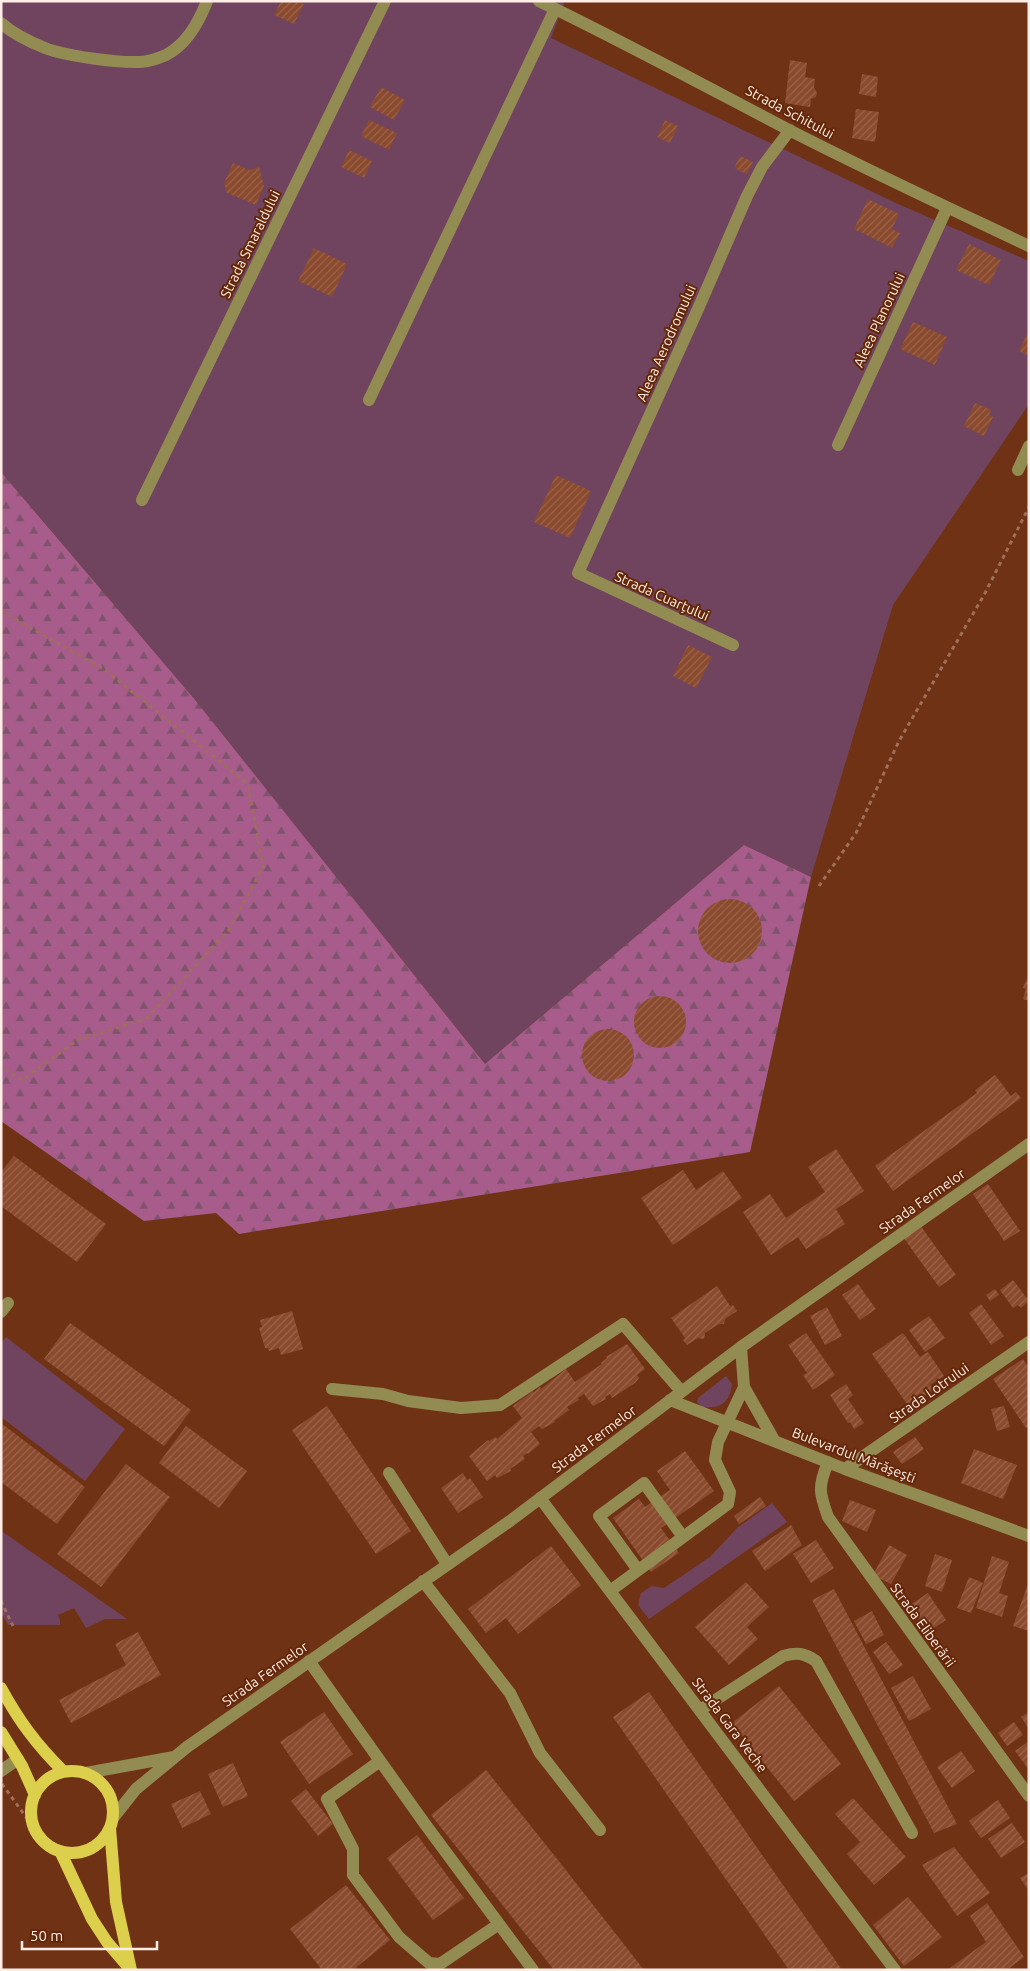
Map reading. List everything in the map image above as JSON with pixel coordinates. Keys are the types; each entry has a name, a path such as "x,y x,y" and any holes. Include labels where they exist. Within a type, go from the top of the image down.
{"main road":[{"path":"1,1688 18,1719 41,1750 63,1771"},
{"path":"1,1732 18,1759 35,1795"},
{"path":"112,1823 104,1838 95,1846 84,1851 72,1853 60,1851 48,1845 39,1835 33,1823 31,1808 35,1795 42,1784 51,1776 63,1771 86,1773 96,1778 105,1786 113,1807 112,1823 116,1902 131,1970"},
{"path":"60,1851 92,1919 107,1942 131,1970"}],"street":[{"path":"1,23 9,30 46,48 113,60 142,62 166,55 184,42 200,18 207,1"},
{"name":"Strada Smaraldului","path":"142,500 385,1"},
{"name":"Strada Schitului","path":"539,1 670,66 790,130 947,208 1029,246"},
{"path":"369,400 555,9"},
{"name":"Aleea Aerodromului","path":"578,573 698,309 747,196 762,167 790,130"},
{"name":"Aleea Planorului","path":"838,445 947,208"},
{"path":"1018,470 1029,446"},
{"name":"Strada Cuarțului","path":"578,573 733,645"},
{"name":"Strada Fermelor","path":"112,1823 136,1789 176,1756 540,1498 741,1347 1029,1144"},
{"path":"332,1389 383,1394 408,1401 461,1408 500,1405 623,1324 681,1392"},
{"name":"Strada Lotrului","path":"846,1469 1029,1342"},
{"path":"741,1347 744,1387 774,1440"},
{"path":"610,1591 728,1504 730,1492 715,1460 718,1442 744,1387"},
{"name":"Bulevardul Mărășești","path":"670,1400 846,1469 1029,1536"},
{"name":"Strada Eliberării","path":"828,1462 820,1482 821,1497 828,1517 1029,1796"},
{"path":"389,1473 447,1564"},
{"path":"638,1570 599,1516 644,1483 683,1537"},
{"name":"Strada Gara Veche","path":"540,1498 895,1970"},
{"path":"423,1581 510,1693 540,1753 600,1830"},
{"path":"700,1710 783,1656 793,1653 806,1654 816,1661 912,1833"},
{"path":"309,1661 533,1970"},
{"name":"Strada Fermelor","path":"86,1773 176,1756"},
{"path":"1,1771 18,1759"},
{"path":"380,1760 328,1800 353,1849 352,1876 399,1937 429,1963 440,1964 499,1924"}],"path":[{"path":"819,886 856,833 899,741 984,595 1029,507"},
{"path":"1,611 104,670 248,784 264,867 229,930 146,1018 78,1040 22,1080 1,1067"},
{"path":"1,1601 13,1626"},
{"path":"1,1784 39,1835"}],"shaded area":[{"path":"1,1 565,1 551,38 898,204 1029,261 1029,404 893,605 811,877 744,845 485,1064 196,701 1,472"},
{"path":"6,1337 125,1429 85,1481 1,1417 1,1343"},
{"path":"726,1376 732,1384 731,1391 726,1400 719,1406 702,1407 697,1402 698,1398"},
{"path":"772,1503 787,1522 649,1619 638,1605 641,1593 652,1586 664,1588 710,1557 737,1528"},
{"path":"1,1531 127,1619 105,1619 86,1628 74,1608 58,1615 60,1625 8,1625 1,1612"}],"green space":[{"path":"1,472 196,701 485,1064 744,845 811,877 750,1152 239,1234 216,1213 144,1221 1,1121"}],"building":[{"path":"281,1 298,1 304,4 294,24 274,15"},
{"path":"790,60 807,63 805,77 815,79 814,87 817,93 816,97 811,99 810,107 785,103"},
{"path":"862,74 878,77 876,97 859,94"},
{"path":"381,87 405,100 394,120 370,107"},
{"path":"856,109 879,112 875,142 852,138"},
{"path":"369,120 397,133 389,150 361,136"},
{"path":"665,120 678,126 670,143 657,137"},
{"path":"349,150 372,161 364,178 341,167"},
{"path":"740,156 753,162 747,174 734,168"},
{"path":"233,163 249,170 259,167 264,186 256,205 227,193 224,183"},
{"path":"868,199 899,214 892,229 900,233 892,248 854,229"},
{"path":"969,244 1001,260 989,285 956,270"},
{"path":"314,248 347,264 332,297 298,281"},
{"path":"913,322 947,337 935,365 900,349"},
{"path":"1029,330 1029,356 1019,351"},
{"path":"975,403 991,410 989,415 993,417 984,436 964,426"},
{"path":"556,475 591,491 570,538 534,522"},
{"path":"688,645 712,657 696,688 673,676"},
{"path":"730,899 742,902 753,908 759,919 762,931 759,943 753,954 742,960 730,963 718,960 707,954 701,943 698,931 701,919 707,908 718,902"},
{"path":"1029,974 1029,1001 1023,999 1026,989 1023,988"},
{"path":"660,996 670,998 678,1004 684,1012 686,1022 684,1032 678,1040 670,1046 660,1048 650,1046 642,1040 636,1032 634,1022 636,1012 642,1004 650,998"},
{"path":"608,1029 618,1031 626,1037 632,1045 634,1055 632,1065 626,1073 618,1079 608,1081 598,1079 590,1073 584,1065 582,1055 584,1045 590,1037 598,1031"},
{"path":"995,1075 1011,1096 1016,1092 1021,1098 893,1191 875,1166 977,1093 975,1090"},
{"path":"836,1149 864,1191 836,1209 845,1224 806,1249 798,1237 771,1255 743,1212 770,1194 786,1218 825,1192 808,1167"},
{"path":"14,1156 106,1224 77,1262 1,1206 1,1172"},
{"path":"683,1170 696,1190 723,1171 742,1198 673,1245 641,1198"},
{"path":"988,1184 1020,1231 1004,1241 973,1194"},
{"path":"920,1225 956,1275 939,1287 903,1237"},
{"path":"1013,1280 1029,1301 1021,1308 1018,1305 1013,1308 1000,1290"},
{"path":"858,1284 876,1309 860,1320 842,1295"},
{"path":"717,1286 730,1306 733,1305 737,1311 725,1319 724,1324 719,1324 705,1333 704,1339 698,1338 687,1345 683,1340 685,1338 671,1318"},
{"path":"995,1289 999,1295 990,1301 986,1295"},
{"path":"981,1304 1004,1336 991,1345 969,1313"},
{"path":"827,1307 842,1336 825,1345 810,1316"},
{"path":"292,1311 303,1349 281,1355 279,1348 269,1351 268,1348 265,1348 259,1328 262,1327 260,1320"},
{"path":"929,1316 945,1338 925,1352 909,1330"},
{"path":"70,1323 191,1410 164,1446 44,1359"},
{"path":"806,1333 835,1375 813,1390 803,1375 807,1373 788,1345"},
{"path":"903,1333 920,1357 928,1352 944,1376 930,1385 933,1390 909,1407 872,1354"},
{"path":"627,1344 645,1369 637,1375 639,1378 635,1383 612,1398 610,1394 605,1397 606,1399 593,1406 584,1394 578,1398 579,1400 567,1407 569,1410 555,1422 542,1429 539,1426 531,1432 540,1444 523,1456 525,1459 510,1469 511,1471 497,1478 495,1475 487,1481 469,1456 488,1440 490,1441 495,1437 497,1439 522,1418 513,1406 533,1391 540,1387 541,1389 566,1369 575,1382 602,1364 606,1357"},
{"path":"1023,1359 1029,1368 1029,1426 1026,1428 993,1379"},
{"path":"846,1384 853,1395 848,1399 864,1423 854,1429 830,1395"},
{"path":"327,1406 411,1531 376,1554 292,1430"},
{"path":"1004,1406 1010,1427 997,1431 991,1409"},
{"path":"1,1423 85,1487 57,1524 1,1482"},
{"path":"186,1426 247,1471 219,1508 159,1463"},
{"path":"915,1437 924,1449 902,1464 893,1452"},
{"path":"974,1449 1017,1465 1003,1499 961,1483"},
{"path":"685,1451 714,1491 661,1528 679,1553 651,1572 613,1518 639,1499 645,1507 670,1490 657,1471"},
{"path":"126,1464 170,1497 101,1587 57,1554"},
{"path":"463,1473 467,1480 470,1478 483,1497 458,1513 441,1488"},
{"path":"760,1497 766,1506 739,1524 734,1516"},
{"path":"850,1500 876,1510 867,1532 842,1521"},
{"path":"791,1525 802,1545 765,1571 752,1551"},
{"path":"816,1540 834,1568 811,1583 793,1554"},
{"path":"889,1545 907,1555 891,1584 873,1575"},
{"path":"551,1546 581,1585 518,1634 506,1618 486,1633 468,1609"},
{"path":"935,1554 952,1560 942,1592 925,1586"},
{"path":"992,1556 1009,1562 999,1593 1008,1596 1002,1617 976,1608"},
{"path":"969,1577 983,1583 971,1613 957,1608"},
{"path":"1029,1581 1029,1631 1013,1626"},
{"path":"746,1582 769,1607 747,1627 758,1639 729,1665 695,1627"},
{"path":"834,1589 957,1824 934,1833 812,1600"},
{"path":"928,1593 946,1620 928,1632 910,1605"},
{"path":"872,1611 884,1635 866,1644 854,1621"},
{"path":"138,1632 161,1675 71,1723 59,1700 126,1665 115,1644"},
{"path":"886,1642 903,1665 889,1674 873,1652"},
{"path":"913,1676 931,1709 909,1721 891,1688"},
{"path":"779,1686 841,1764 794,1801 732,1723"},
{"path":"649,1692 842,1970 789,1970 613,1717"},
{"path":"324,1712 353,1754 309,1784 280,1742"},
{"path":"1029,1712 1029,1729 1021,1717"},
{"path":"1014,1722 1023,1735 1007,1746 998,1733"},
{"path":"1029,1741 1029,1770 1015,1751"},
{"path":"961,1751 975,1771 952,1788 937,1767"},
{"path":"233,1763 248,1796 223,1807 208,1774"},
{"path":"486,1770 644,1970 554,1970 431,1815"},
{"path":"306,1789 333,1824 318,1836 291,1801"},
{"path":"200,1791 211,1814 182,1828 171,1804"},
{"path":"853,1798 906,1857 874,1885 847,1854 860,1842 835,1814"},
{"path":"998,1800 1010,1818 981,1838 969,1821"},
{"path":"1012,1823 1025,1842 1001,1858 988,1839"},
{"path":"417,1835 464,1898 433,1920 387,1858"},
{"path":"954,1847 990,1893 957,1916 922,1865"},
{"path":"1029,1873 1029,1891 1020,1878"},
{"path":"346,1885 390,1940 353,1970 322,1970 290,1929"},
{"path":"908,1897 942,1937 904,1966 873,1925"},
{"path":"987,1903 1024,1957 1007,1970 947,1970 986,1942 970,1916"}]}
